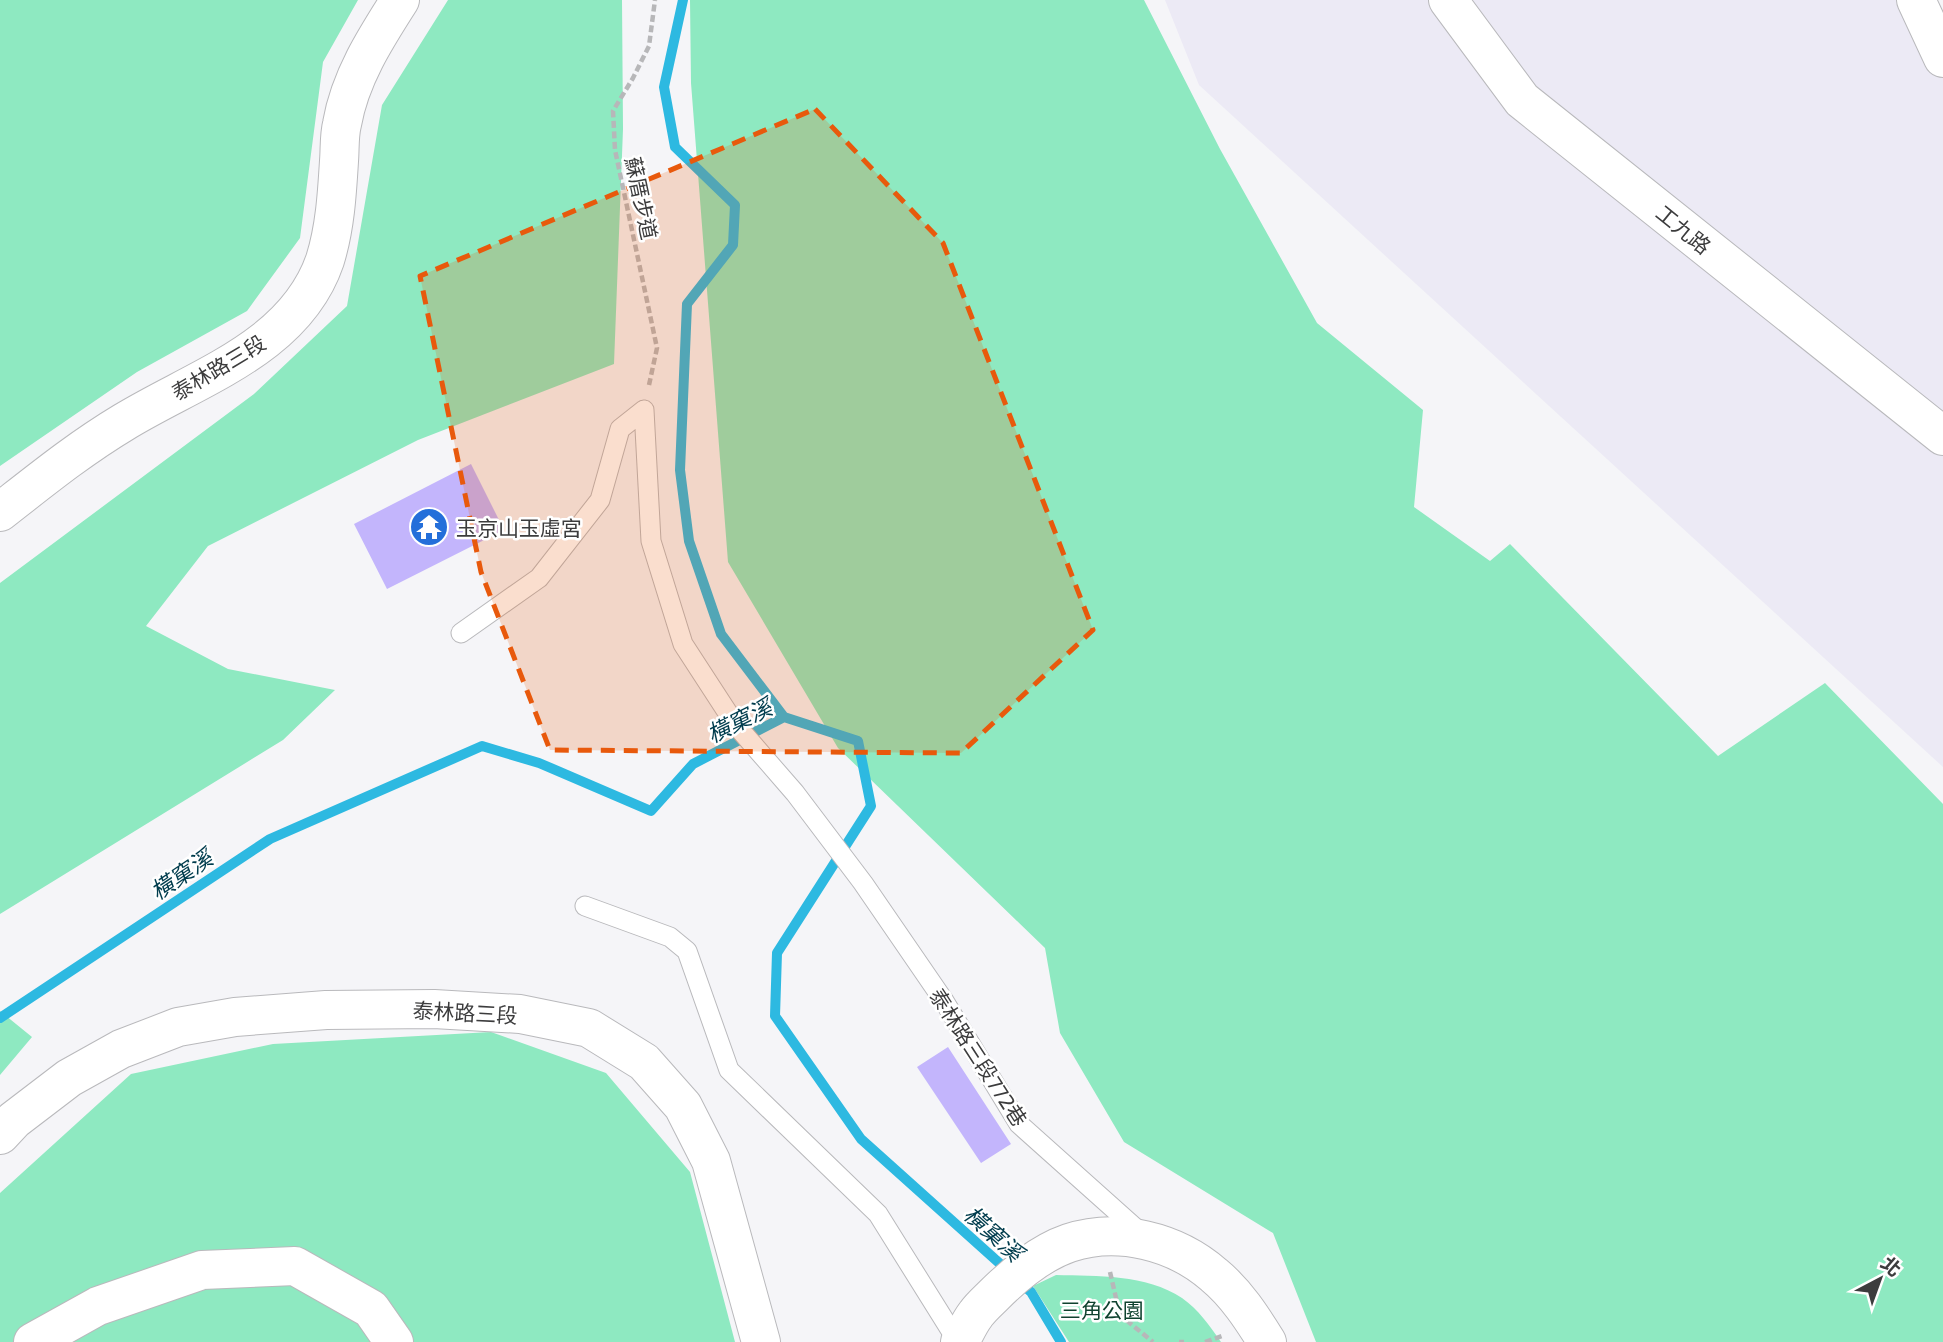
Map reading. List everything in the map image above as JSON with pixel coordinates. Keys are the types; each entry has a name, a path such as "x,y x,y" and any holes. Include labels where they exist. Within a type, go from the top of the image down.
{"main road":[{"name":"泰林路三段","path":"0,512 72,454 127,420 224,367 268,338 301,305 324,261 337,208 341,124 356,75 400,0"},
{"name":"工九路","path":"1448,0 1522,100 1943,436"},
{"path":"1916,0 1943,58"},
{"name":"泰林路三段","path":"0,1135 14,1120 69,1079 121,1049 178,1027 235,1017 326,1010 434,1009 520,1014 589,1028 643,1062 683,1106 710,1161 761,1342"},
{"path":"964,1333 1005,1284 1034,1261 1069,1243 1106,1236 1148,1239 1178,1251 1214,1274 1244,1306 1267,1342"},
{"path":"33,1342 98,1306 202,1270 295,1266 371,1309 394,1342"}],"lane":[{"path":"461,634 539,578 600,500 620,429 644,410"},
{"name":"泰林路三段772巷","path":"644,410 651,541 683,644 735,724 825,832 863,883 944,1001 1019,1124 1148,1239"},
{"path":"585,906 670,937 687,951 729,1070 877,1214 964,1333"}],"path":[{"name":"蘇厝步道","path":"644,410 657,348 615,150 613,111 649,46 656,0"},
{"path":"1106,1236 1112,1286 1120,1315 1153,1342"},
{"path":"1205,1342 1226,1335"},
{"path":"1179,1342 1184,1342"}],"highlighted area":[{"path":"815,109 943,243 1093,630 961,753 550,750 481,572 420,276"}],"shaded area":[{"path":"1165,0 1926,0 1943,55 1943,767 1199,85"}],"green space":[{"path":"0,0 358,0 323,62 300,238 247,311 137,372 0,466"},
{"path":"448,0 622,0 623,129 614,364 418,440 208,546 146,626 228,669 335,690 283,740 0,914 0,583 254,394 347,306 382,105"},
{"path":"690,0 1144,0 1220,149 1317,323 1423,410 1414,507 1490,561 1510,544 1718,756 1825,683 1943,804 1943,1342 1316,1342 1273,1233 1124,1142 1060,1033 1045,948 838,748 728,562 691,83"},
{"path":"0,1011 32,1037 0,1075"},
{"path":"491,1032 606,1073 690,1172 735,1342 0,1342 0,1193 131,1074 273,1044"},
{"name":"三角公園","path":"1056,1275 1137,1280 1168,1290 1193,1307 1221,1342 1069,1342 1033,1286"}],"building":[{"name":"玉京山玉虛宮","path":"471,464 504,530 387,589 354,524"},
{"path":"948,1047 1011,1144 981,1163 917,1067"}],"waterway":[{"path":"683,0 664,87 675,147 735,205 733,245 687,304 680,470 689,541 721,634 784,717"},
{"name":"橫窠溪","path":"0,1018 270,839 482,746 539,763 651,811 693,764 784,717 858,741 871,806 777,953 775,1016 861,1139 1007,1270"},
{"name":"橫窠溪","path":"1021,1283 1031,1292 1061,1342"}],"place":[{"name":"玉京山玉虛宮","path":"429,527"}]}
